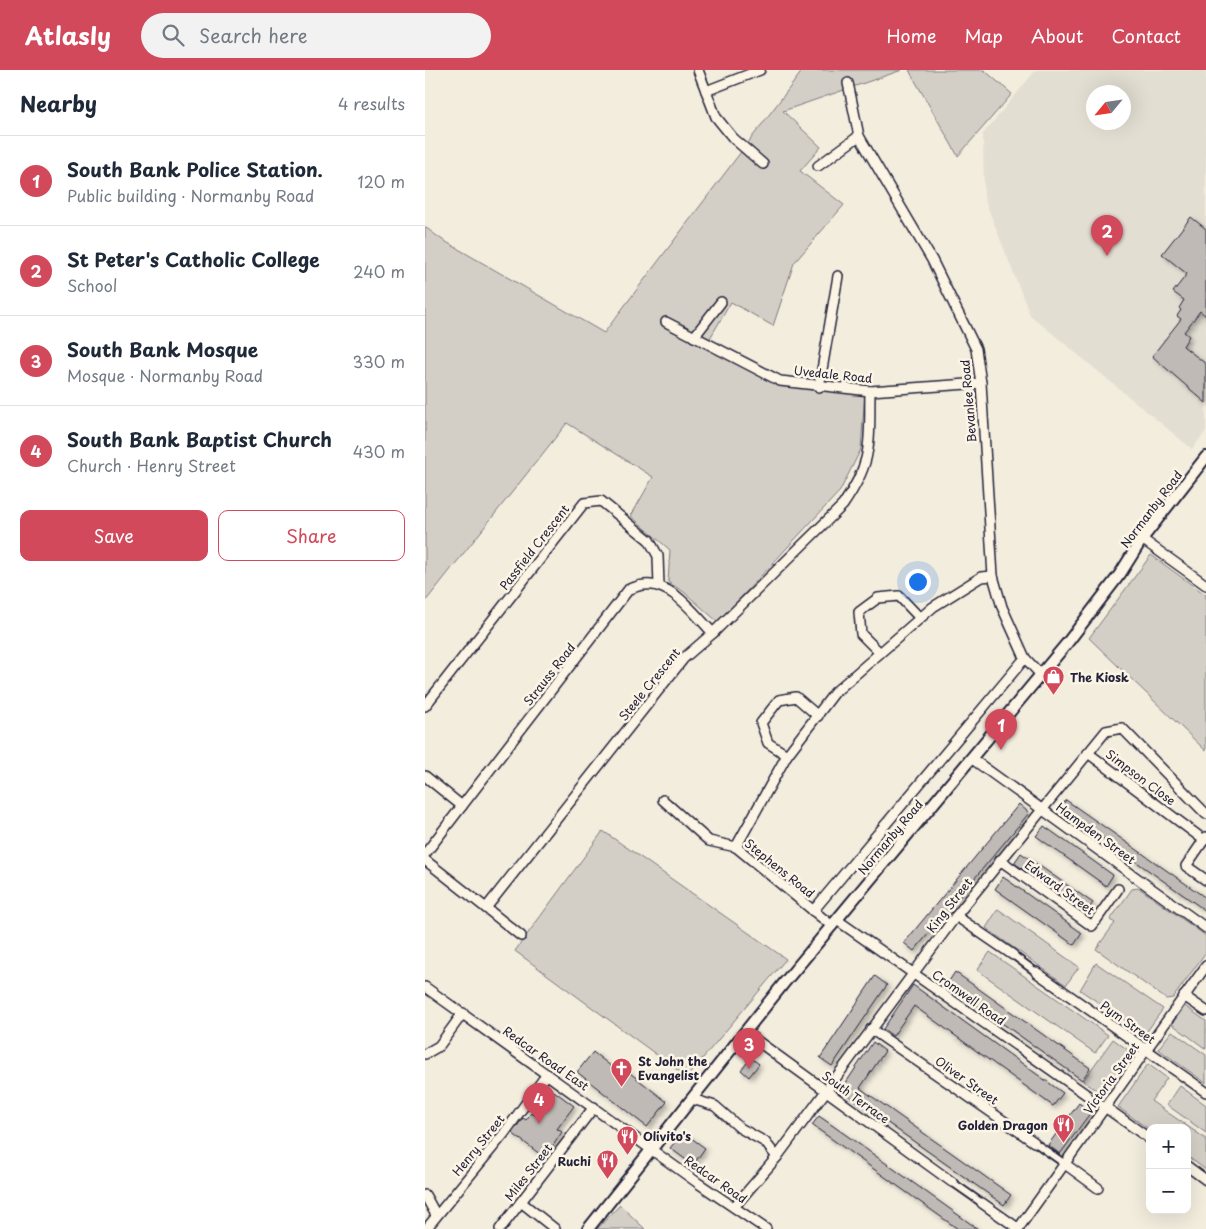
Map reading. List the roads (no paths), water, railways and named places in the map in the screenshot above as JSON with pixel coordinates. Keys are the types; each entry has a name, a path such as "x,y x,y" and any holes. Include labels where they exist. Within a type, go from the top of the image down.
{"street":[{"path":"698,70 716,117 733,138 763,164"},
{"path":"706,91 759,70"},
{"name":"Bevanlee Road","path":"848,83 859,136 932,260 976,349 981,383 993,576 1002,607 1025,658 1041,675"},
{"path":"817,166 859,136"},
{"path":"819,387 838,276"},
{"path":"694,337 721,302"},
{"name":"Uvedale Road","path":"666,322 780,381 819,387 870,391 981,383"},
{"name":"Steele Crescent","path":"486,908 684,658 713,633 843,504 858,484 866,464 869,448 870,391"},
{"name":"Normanby Road","path":"588,1229 745,1032 1041,675 1120,574 1142,539 1206,457"},
{"name":"Passfield Crescent","path":"425,706 584,503 601,501 649,540 658,556 659,586"},
{"path":"1142,539 1206,585"},
{"path":"736,847 787,755 835,692 933,607 981,577 993,576"},
{"name":"Strauss Road","path":"425,854 629,589 645,584 659,586"},
{"path":"659,586 674,594 713,633"},
{"path":"879,652 861,634 859,612 878,598 899,596 920,618"},
{"path":"813,911 1025,658"},
{"path":"787,755 768,743 761,723 779,700 797,697 818,716"},
{"name":"King Street","path":"734,1208 777,1157 955,916 1106,731 1123,728 1206,814"},
{"name":"Simpson Close","path":"1088,753 1205,838 1186,866 1206,880"},
{"name":"Hampden Street","path":"971,758 1206,928"},
{"path":"425,776 462,806"},
{"name":"Stephens Road","path":"663,800 709,841 736,847 813,911 835,923"},
{"path":"425,860 521,936"},
{"name":"Edward Street","path":"1001,860 1092,926 1118,889"},
{"path":"955,916 1036,972"},
{"name":"Cromwell Road","path":"835,923 912,972 1087,1095"},
{"name":"Victoria Street","path":"1019,1229 1206,966"},
{"name":"Pym Street","path":"1036,972 1206,1092"},
{"name":"Redcar Road East","path":"425,987 653,1149"},
{"path":"1184,996 1206,1011"},
{"path":"425,1054 439,1046 463,1013"},
{"name":"Oliver Street","path":"871,1029 1097,1188"},
{"name":"South Terrace","path":"745,1032 952,1182"},
{"name":"Henry Street","path":"427,1229 503,1135 547,1074"},
{"path":"1087,1095 1146,1137"},
{"path":"692,1099 715,1106 740,1128 765,1142 777,1157"},
{"name":"Miles Street","path":"500,1229 594,1107"},
{"name":"Redcar Road","path":"653,1149 766,1229"},
{"path":"1191,1169 1206,1180"},
{"path":"952,1182 1019,1229"},
{"path":"425,1195 436,1216"},
{"path":"521,1202 555,1229"}],"place":[{"name":"St Peter's Catholic College","path":"1107,256"},
{"name":"The Kiosk","path":"1054,696"},
{"name":"South Bank Police Station.","path":"1001,750"},
{"name":"South Bank Mosque","path":"749,1069"},
{"name":"St John the Evangelist","path":"622,1087"},
{"name":"South Bank Baptist Church","path":"539,1124"},
{"name":"Golden Dragon","path":"1064,1144"},
{"name":"Olivito's","path":"627,1155"},
{"name":"Ruchi","path":"607,1180"}]}
